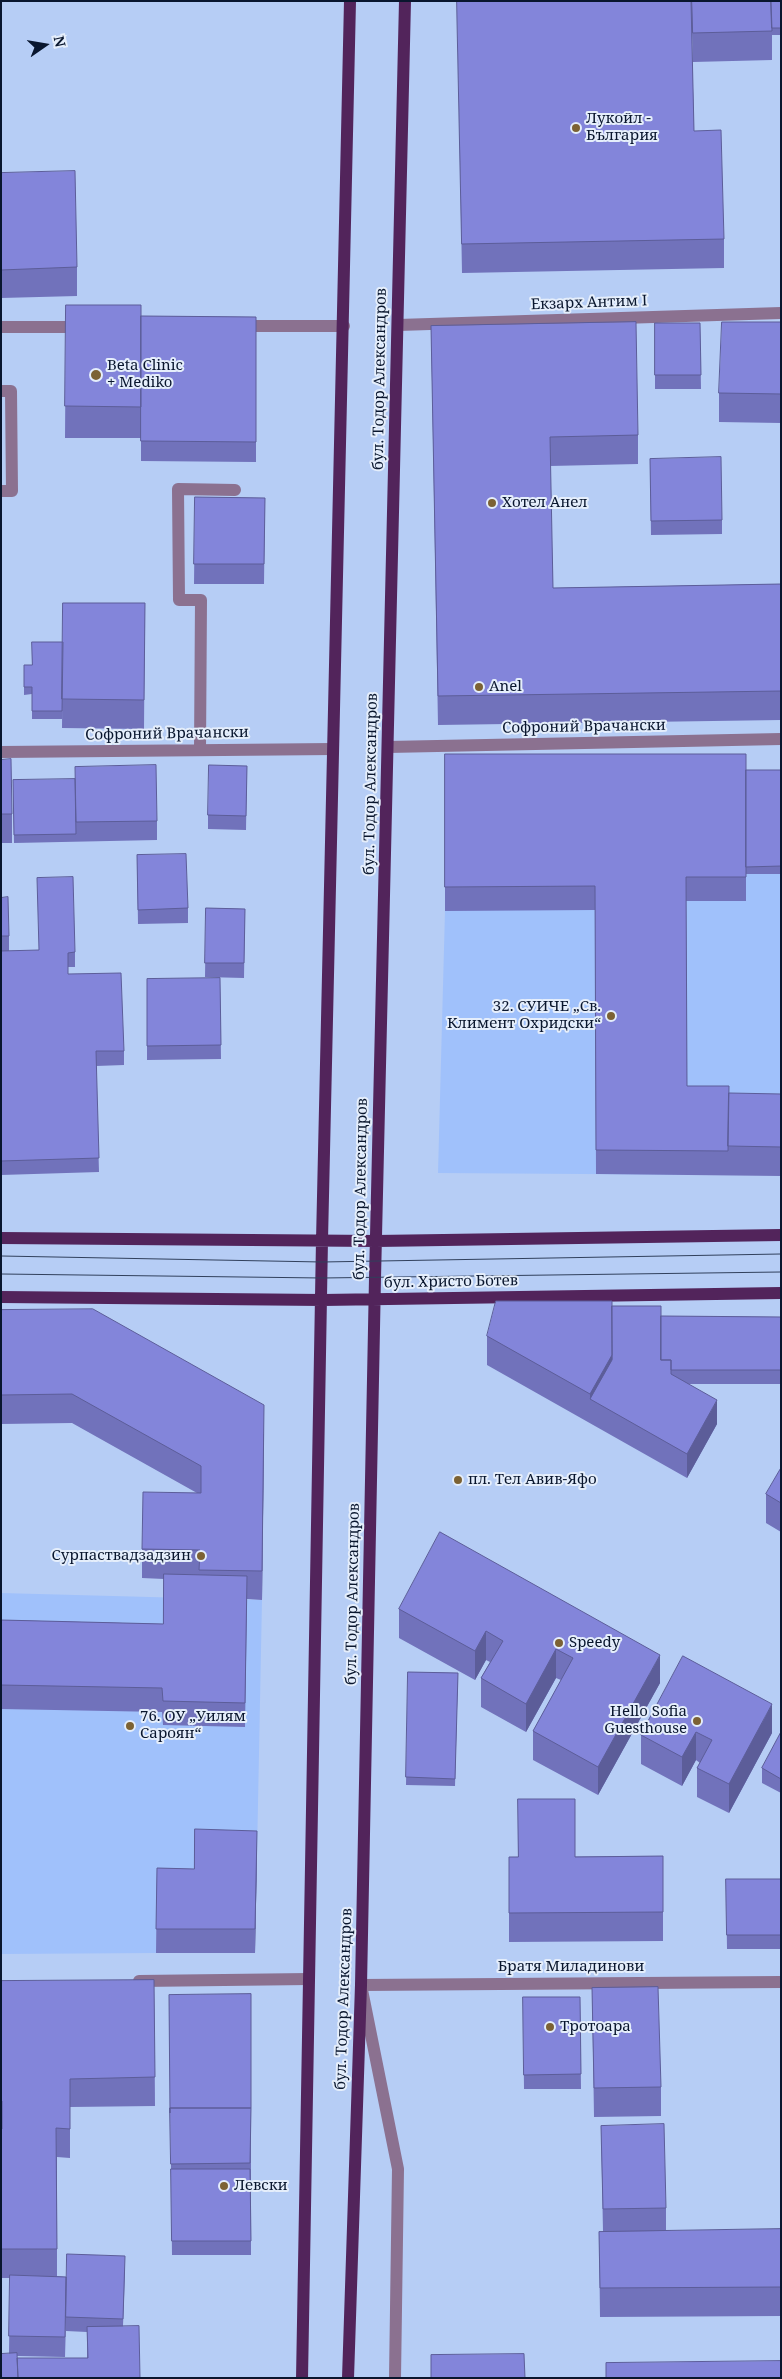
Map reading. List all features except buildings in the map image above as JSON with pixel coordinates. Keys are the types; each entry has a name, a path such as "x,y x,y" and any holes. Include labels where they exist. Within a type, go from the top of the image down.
{"main road":[{"path":"302,2378 323,1300 322,1240 350,1"},
{"name":"бул. Тодор Александров","path":"348,2378 361,1985 376,1240 405,1"},
{"path":"1,1238 376,1240 781,1235"},
{"name":"бул. Христо Ботев","path":"1,1297 375,1300 781,1293"}],"street":[{"name":"Екзарх Антим I","path":"398,325 781,313"},
{"path":"226,326 344,326"},
{"path":"1,327 99,327"},
{"path":"1,391 11,391 12,491 1,491"},
{"path":"200,750 201,600 179,600 178,489 235,490"},
{"name":"Софроний Врачански","path":"388,747 781,739"},
{"name":"Софроний Врачански","path":"1,752 333,749"},
{"path":"128,1981 309,1978"},
{"name":"Братя Миладинови","path":"361,1985 781,1982"},
{"path":"361,1985 398,2169 395,2378"}],"shaded area":[{"name":"32. СУИЧЕ „Св. Климент Охридски“","path":"781,777 781,1123 729,1122 728,1175 438,1173 445,911 445,778"},
{"name":"76. ОУ „Уилям Сароян“","path":"1,1593 262,1600 257,1854 194,1893 157,1892 156,1953 1,1954"}],"tram line":[{"path":"1,1256 322,1262 781,1254"},
{"path":"1,1274 322,1278 781,1272"}],"place":[{"name":"Лукойл - България","path":"576,128"},
{"name":"Beta Clinic + Mediko","path":"96,375"},
{"name":"Хотел Анел","path":"492,503"},
{"name":"Anel","path":"479,687"},
{"name":"32. СУИЧЕ „Св. Климент Охридски“","path":"611,1016"},
{"name":"пл. Тел Авив-Яфо","path":"458,1480"},
{"name":"Сурпаствадзадзин","path":"201,1556"},
{"name":"Speedy","path":"559,1643"},
{"name":"Hello Sofia Guesthouse","path":"697,1721"},
{"name":"76. ОУ „Уилям Сароян“","path":"130,1726"},
{"name":"Тротоара","path":"550,2027"},
{"name":"Левски","path":"224,2186"}]}
